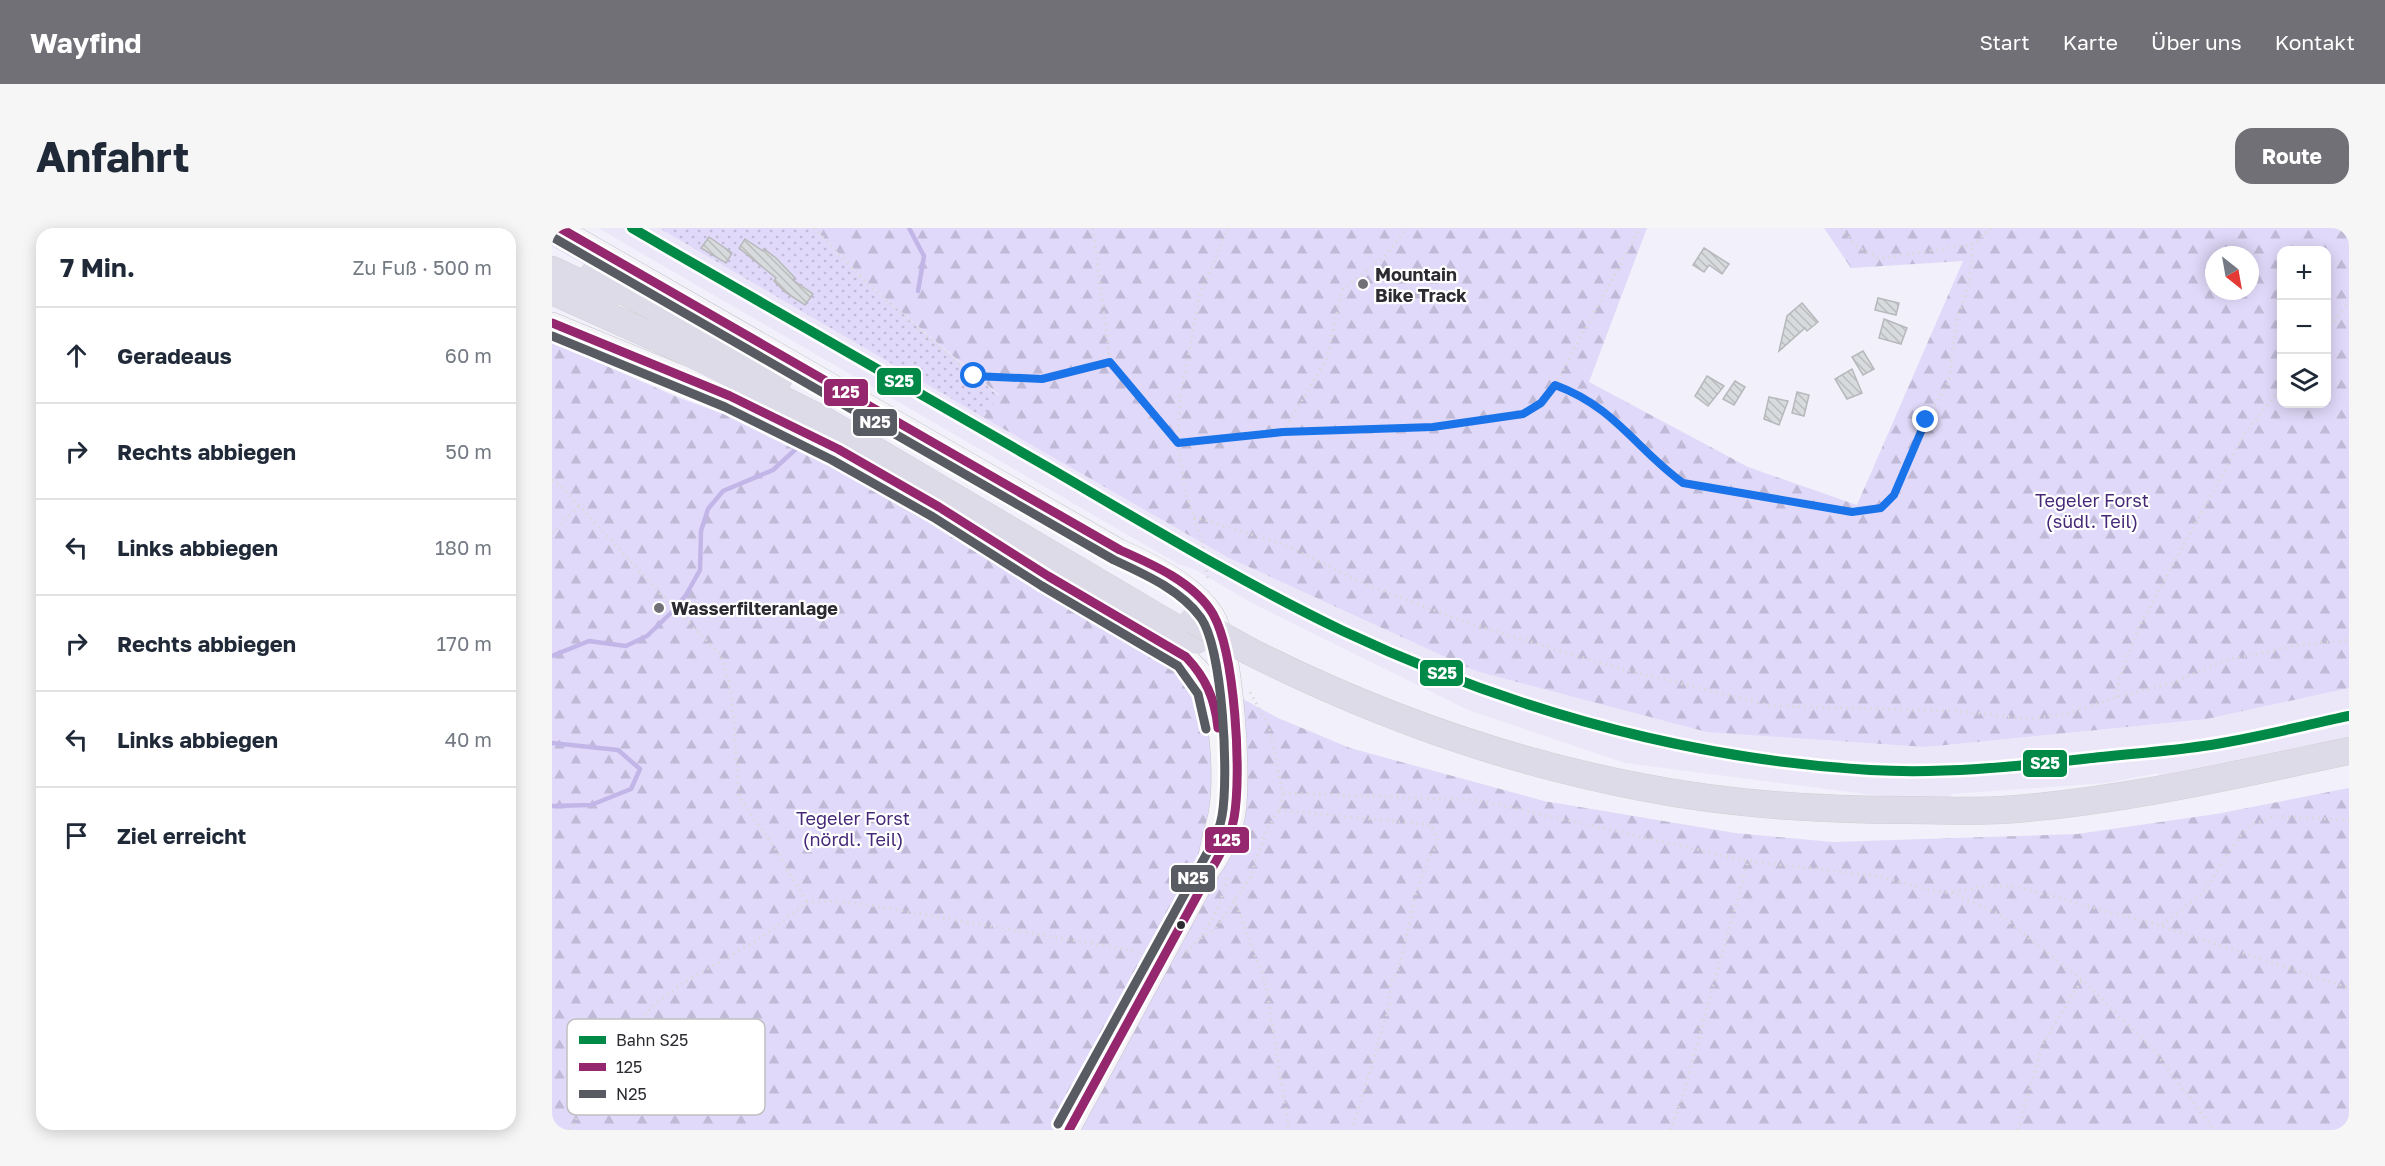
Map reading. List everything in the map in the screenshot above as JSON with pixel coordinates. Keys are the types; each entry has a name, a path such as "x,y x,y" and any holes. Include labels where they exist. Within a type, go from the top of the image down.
{"highway":[{"path":"552,254 717,340 779,378 902,446 1194,630 1251,671 1325,705 1465,759 1532,778 1636,802 1736,818 1825,826 1934,828 2055,821 2199,800 2349,768"},
{"path":"552,270 779,378"},
{"path":"552,291 630,326 825,421 1194,630"},
{"path":"552,304 584,316 630,326"},
{"path":"1251,671 1345,697 1438,732 1548,765 1642,787 1726,799 1834,810 2000,810 2069,804 2193,784 2349,751"}],"main road":[{"path":"560,228 1120,550 1136,557 1190,590 1204,603 1220,627 1231,687 1238,762 1235,817 1222,853 1209,871 1069,1130"},
{"path":"552,323 730,396 838,448 1186,657 1202,673 1210,689 1217,722 1222,782 1219,812 1209,856 1209,871"}],"path":[{"path":"814,228 866,282 974,376 1042,379 1110,362"},
{"path":"1093,228 1110,362 1178,443"},
{"path":"1206,588 1208,584 1202,541 1185,491 1178,443 1180,398 1200,294 1228,228"},
{"path":"1283,432 1327,358 1342,290 1383,258 1407,228"},
{"path":"1178,443 1283,432 1433,427 1523,414 1541,403 1555,385 1640,228"},
{"path":"1840,228 1857,246 1880,259 1973,244 1991,228"},
{"path":"1555,385 1576,393 1606,412 1665,470 1683,483 1852,512 1881,508 1894,495 1926,420 1949,381 1956,322 1969,283 1973,244"},
{"path":"2331,324 2349,302"},
{"path":"2116,697 2119,678 2140,624 2245,433 2277,393"},
{"path":"552,480 563,488 721,656 729,681 734,720 739,797 774,847 807,902"},
{"path":"552,533 579,506"},
{"path":"1194,517 1280,543 1373,587 1465,622 1621,669 1773,706 1958,711 2031,718 2070,713 2116,697 2172,683 2226,660 2306,644 2349,640"},
{"path":"1212,918 1199,939 1215,929 1250,878 1266,831 1279,810 1283,793 1269,726 1255,697 1251,671"},
{"path":"1283,793 1478,800 1748,861 1878,876 1925,889 1950,892 1990,885 2022,888 2161,926 2349,988"},
{"path":"1279,810 1431,825 1439,842 1429,858 1416,894 1399,968 1390,984 1389,1007 1352,1130"},
{"path":"2161,926 2203,893 2239,837 2253,824 2275,816 2349,820"},
{"path":"1670,1130 1683,1095 1748,861"},
{"path":"1950,892 1999,914 2082,980 2153,1049 2214,1130"},
{"path":"1234,899 1266,985 1289,1130"},
{"path":"641,1019 654,1005 683,983 764,936 807,902 875,906 1155,955"},
{"path":"2018,1130 2043,1043 2082,980"},
{"path":"570,1130 578,1115"}],"shaded area":[{"path":"598,228 659,228 1227,557 1476,671 1926,747 2207,719 2349,688 2349,737 2159,776 2158,773 2106,783 1951,794 1951,797 1889,797 1625,763 1468,710 1250,602 1196,570 1178,564"}],"green space":[{"path":"659,228 814,228 866,282 999,396 983,417"},
{"name":"Tegeler Forst (südl. Teil)","path":"814,228 1647,228 1589,382 1748,467 1857,505 1963,261 1851,268 1824,228 2349,228 2349,688 2207,719 1926,747 1707,732 1476,671 1227,557 983,417 999,395 866,282"},
{"path":"552,231 694,313 639,290 569,256 552,246"},
{"name":"Tegeler Forst (nördl. Teil)","path":"552,342 677,397 803,443 1029,583 1278,718 1350,748 1544,801 1735,833 1833,842 2077,834 2216,814 2349,788 2349,1130 552,1130"}],"building":[{"path":"709,237 732,253 726,263 701,248"},
{"path":"745,239 776,258 795,278 793,280 813,294 805,305 785,292 774,281 776,278 739,248"},
{"path":"1704,248 1729,264 1722,274 1709,265 1704,272 1693,265"},
{"path":"1878,298 1899,303 1896,315 1875,310"},
{"path":"1802,303 1818,322 1807,331 1805,328 1779,351 1787,316"},
{"path":"1884,319 1907,328 1901,344 1879,338"},
{"path":"1863,351 1874,369 1863,375 1852,357"},
{"path":"1852,369 1862,393 1847,399 1835,379"},
{"path":"1707,376 1724,386 1708,406 1695,396"},
{"path":"1735,381 1745,387 1734,405 1723,399"},
{"path":"1797,392 1809,395 1804,416 1792,413"},
{"path":"1769,397 1788,401 1779,425 1764,419"}],"waterway":[{"path":"909,228 924,256 918,291"},
{"path":"552,656 589,641 626,646 647,636 674,610 686,595 700,570 701,531 708,509 723,491 773,470 797,448"},
{"path":"552,743 618,750 640,769 631,789 591,805 552,806"}],"rail line":[{"name":"S25","path":"632,228 1196,553 1306,613 1406,659 1470,684 1600,726 1734,755 1870,770 1924,771 2004,767 2188,748 2240,740 2349,716"}],"transit line":[{"name":"125","path":"560,228 1120,550 1172,576 1195,593 1213,614 1221,632 1227,656 1235,714 1237,773 1232,827 1221,852 1069,1130"},
{"name":"N25","path":"554,238 1114,560 1173,591 1201,618 1209,634 1215,657 1222,714 1225,773 1220,824 1211,846 1058,1124"},
{"name":"125","path":"552,323 730,396 838,449 939,507 1048,576 1186,657 1199,673 1208,690 1215,708 1218,728"},
{"name":"N25","path":"552,336 725,407 832,460 933,517 1042,586 1178,666 1198,694 1206,729"}],"place":[{"name":"Mountain Bike Track","path":"1363,284"},
{"name":"Wasserfilteranlage","path":"659,608"}],"route":[{"path":"974,376 1042,379 1110,362 1178,443 1283,432 1433,427 1523,414 1541,403 1555,385 1576,393 1606,412 1629,432 1665,470 1683,483 1852,512 1881,508 1894,495 1926,420"}]}
